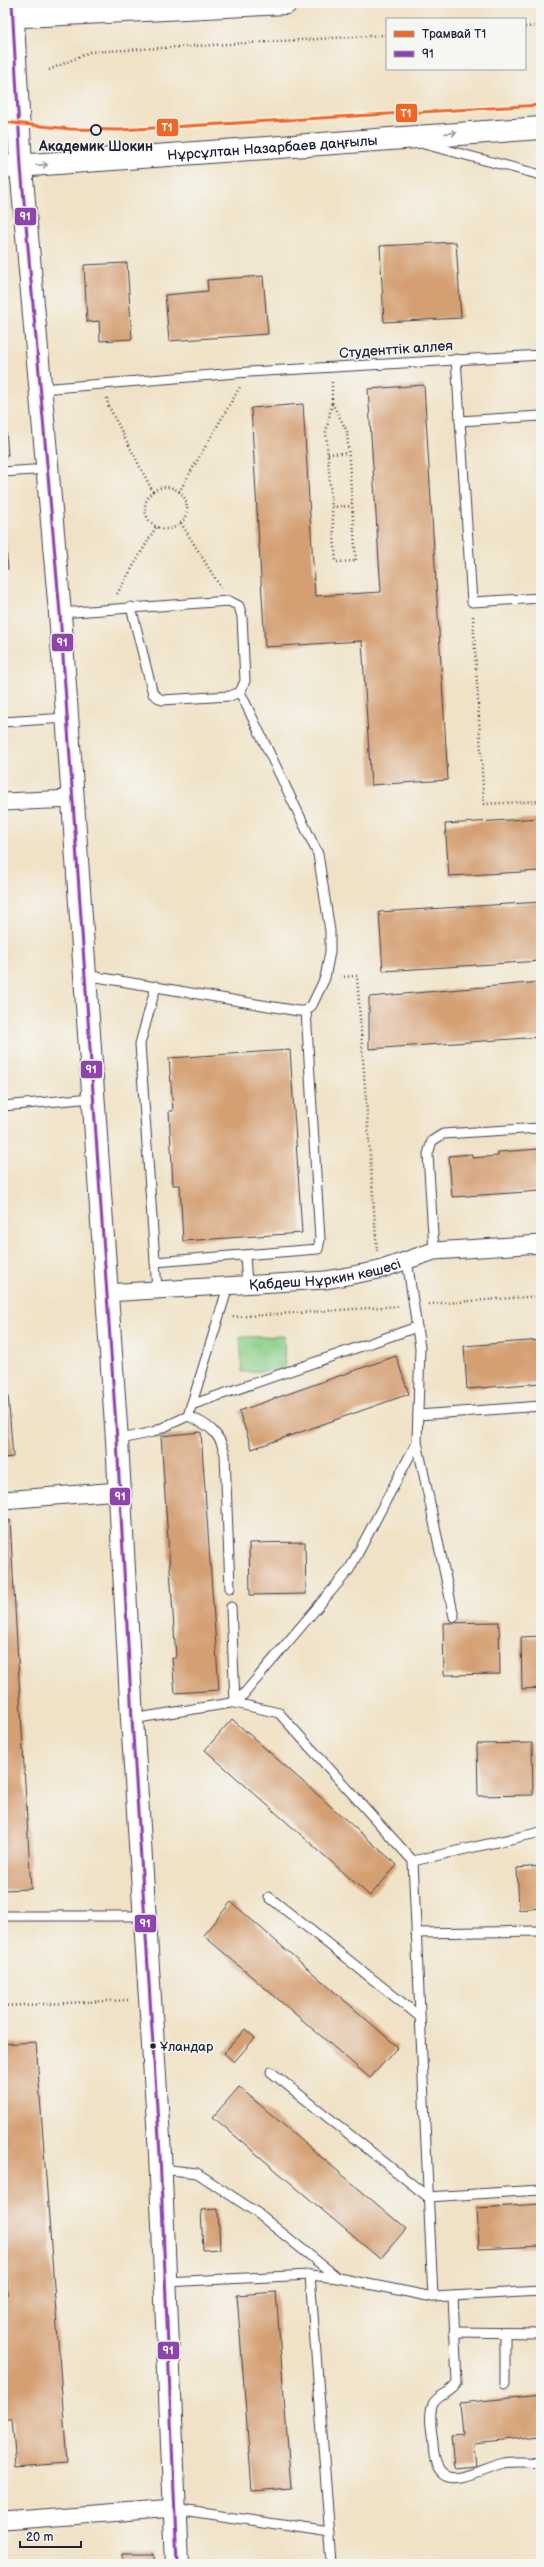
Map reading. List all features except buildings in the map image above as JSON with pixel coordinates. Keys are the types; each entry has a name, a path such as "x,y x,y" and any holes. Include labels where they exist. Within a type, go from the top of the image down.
{"main road":[{"path":"177,2564 151,1999 132,1719 117,1440 92,1098 60,613 41,389 12,167 9,12 286,3"},
{"name":"Нұрсұлтан Назарбаев даңғылы","path":"12,167 398,137 541,128"}],"street":[{"path":"3,802 72,799"},
{"name":"Қабдеш Нұркин көшесі","path":"106,1293 228,1287 326,1280 379,1270 434,1251 541,1244"},
{"path":"3,1500 119,1491"},
{"path":"3,2521 174,2508"}],"lane":[{"path":"398,137 541,175"},
{"name":"Студенттік аллея","path":"41,389 251,372 541,354"},
{"path":"456,359 472,602 541,598"},
{"path":"460,421 541,416"},
{"path":"3,472 47,469"},
{"path":"60,613 131,607 229,600 239,606 242,617 246,681 240,692 230,696 162,700 153,694 131,607"},
{"path":"85,975 298,1011 306,1011 312,1005 325,978 330,952 330,931 318,854 240,692"},
{"path":"3,722 66,718"},
{"path":"156,986 140,1044 157,1290"},
{"path":"155,1262 246,1256 318,1249 320,1239 306,1011"},
{"path":"3,1106 92,1098"},
{"path":"434,1251 428,1154 432,1141 442,1134 541,1128"},
{"path":"246,1256 247,1285"},
{"path":"406,1260 420,1348 417,1442 454,1617"},
{"path":"117,1440 153,1432 188,1416 228,1287"},
{"path":"192,1405 417,1327"},
{"path":"418,1415 541,1406"},
{"path":"188,1416 203,1422 216,1433 222,1442 225,1454 230,1588"},
{"path":"235,1703 349,1570 417,1442"},
{"path":"231,1606 235,1703"},
{"path":"132,1719 235,1703 279,1713 413,1861 433,2297"},
{"path":"413,1861 541,1832"},
{"path":"269,1897 419,2016"},
{"path":"3,1916 145,1916"},
{"path":"416,1933 541,1931"},
{"path":"271,2072 428,2197 541,2190"},
{"path":"160,2169 197,2174 256,2212 338,2278"},
{"path":"310,2275 332,2564"},
{"path":"165,2282 310,2275 338,2278 433,2297 541,2291"},
{"path":"453,2296 457,2383 452,2391 438,2397 432,2406 433,2454 437,2469 445,2476 458,2479 504,2463 541,2463"},
{"path":"454,2332 541,2333"},
{"path":"505,2333 505,2384"},
{"path":"174,2508 330,2532"}],"path":[{"path":"526,27 541,26"},
{"path":"49,70 90,52 386,35"},
{"path":"331,367 332,403 326,432 336,562 356,561 347,431 332,403"},
{"path":"179,492 251,372"},
{"path":"106,384 108,405 153,492"},
{"path":"328,454 348,452"},
{"path":"166,488 179,492 187,507 181,523 172,529 156,526 148,518 145,507 153,492 166,488"},
{"path":"332,507 352,506"},
{"path":"181,523 229,600"},
{"path":"109,609 156,526"},
{"path":"472,602 484,804 541,801"},
{"path":"325,978 357,976 379,1270"},
{"path":"219,1318 541,1296"},
{"path":"3,2006 151,1999"}],"green space":[{"path":"284,1336 285,1370 242,1372 240,1337"}],"tram line":[{"name":"T1","path":"3,122 70,129 120,130 541,105"}],"transit line":[{"name":"91","path":"12,3 21,167 60,613 117,1440 132,1719 160,2154 177,2564"}],"place":[{"name":"Академик Шокин","path":"96,130"},
{"name":"Ұландар","path":"153,2046"}]}
